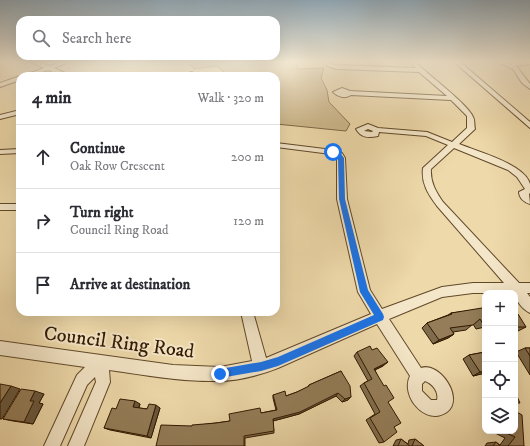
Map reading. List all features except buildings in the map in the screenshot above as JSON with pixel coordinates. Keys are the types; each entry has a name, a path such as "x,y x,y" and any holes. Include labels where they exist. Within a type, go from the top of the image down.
{"street":[{"path":"434,82 453,98 470,116 471,122 470,129 427,168 426,177 432,193 440,204 516,288 530,307"},
{"path":"480,82 530,126"},
{"path":"349,92 453,98"},
{"path":"0,117 16,113"},
{"path":"377,130 427,134 511,168 520,175 530,190 524,192 524,195 530,201"},
{"path":"280,145 333,152 340,155 342,199 364,292 418,376"},
{"path":"0,152 16,151"},
{"path":"0,207 16,207"},
{"name":"Council Ring Road","path":"0,348 173,372 220,374 261,367 278,362 428,296 442,292 473,288 530,288"},
{"path":"248,316 261,367"},
{"path":"52,446 82,380 101,362"},
{"path":"76,446 103,382 101,362"}],"shaded area":[{"path":"280,82 323,82 327,90 329,102 350,124 346,131 280,124"}],"route":[{"path":"220,374 261,367 278,362 380,317 364,292 342,199 341,158 340,155 333,152"}]}
